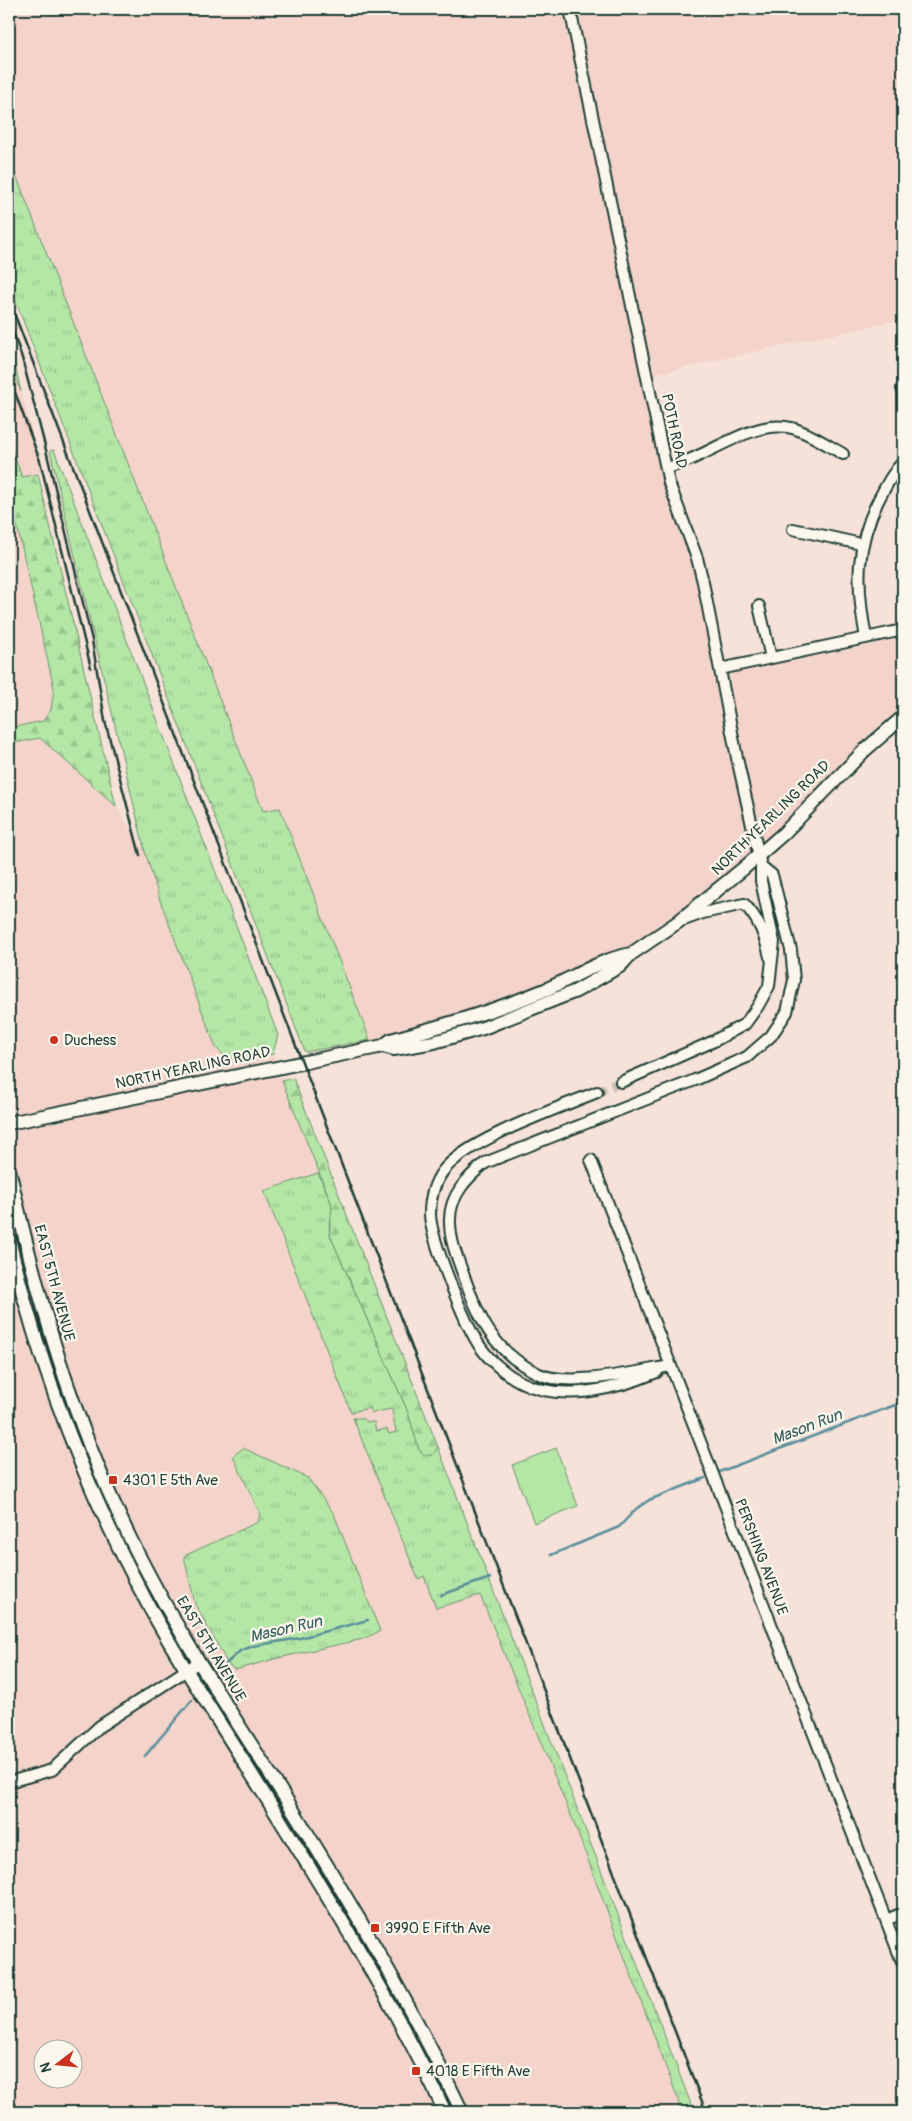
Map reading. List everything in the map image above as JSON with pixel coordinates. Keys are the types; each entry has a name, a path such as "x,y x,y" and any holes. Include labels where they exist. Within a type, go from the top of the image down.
{"main road":[{"name":"NORTH YEARLING ROAD","path":"9,1123 383,1046 394,1049 434,1042 522,1014 604,976 620,966 630,954 678,922 760,861 865,750 903,717"},
{"name":"EAST 5TH AVENUE","path":"9,1169 50,1334 80,1420 132,1542 199,1662 344,1896 412,2012 462,2112"},
{"name":"EAST 5TH AVENUE","path":"9,1239 40,1356 72,1440 133,1576 187,1670 310,1868 398,2020 445,2112"}],"street":[{"name":"POTH ROAD","path":"570,9 666,468 678,512 700,569 760,861 761,881 774,942 769,986 745,1024 714,1041 621,1082"},
{"path":"666,468 698,458 756,430 776,427 802,431 843,454"},
{"path":"866,638 858,585 861,544 875,508 896,470 903,462"},
{"path":"793,529 861,544"},
{"path":"759,606 771,658"},
{"path":"720,669 903,630"},
{"path":"671,1366 596,1378 564,1379 540,1374 515,1359 498,1345 485,1327 452,1241 450,1218 455,1198 468,1178 486,1163 695,1080 747,1056 771,1036 787,1012 794,980 791,950 772,875 760,861"},
{"path":"678,922 702,913 744,904 754,915 763,932 772,964"},
{"path":"597,1092 481,1142 456,1157 443,1172 432,1193 430,1216 436,1241 480,1347 505,1373 522,1383 565,1393 586,1391 632,1383 671,1366"},
{"name":"PERSHING AVENUE","path":"591,1160 903,1964"},
{"path":"9,1782 52,1770 100,1726 199,1662"},
{"path":"886,1920 903,1913"}],"shaded area":[{"path":"9,9 903,9 903,319 645,376 666,477 692,549 723,676 903,638 903,718 743,871 636,945 550,997 481,1023 373,1048 280,808 263,812 9,157"},
{"path":"9,362 21,392 43,472 22,477 9,441"},
{"path":"9,491 54,688 51,710 43,721 9,728"},
{"path":"40,738 116,806 145,852 160,900 228,1059 273,1054 318,1173 265,1191 371,1412 392,1409 396,1432 389,1434 418,1579 424,1576 436,1607 480,1595 574,1823 678,2099 680,2112 9,2112 9,744"}],"green space":[{"path":"9,157 263,811 280,808 370,1040 305,1052 9,284"},
{"path":"9,338 10,343 21,392 9,362"},
{"path":"9,441 22,477 38,474 116,806 40,738 9,744 9,728 43,721 51,710 54,688 9,491"},
{"path":"54,450 278,1035 273,1054 228,1059 216,1048 160,900 145,852 50,451"},
{"path":"293,1078 438,1447 433,1455 425,1455 419,1450 408,1412 330,1235 331,1202 282,1081"},
{"path":"318,1173 331,1202 333,1213 329,1222 330,1235 408,1412 419,1450 432,1455 438,1447 694,2112 680,2112 678,2099 574,1823 480,1595 436,1608 424,1576 418,1579 353,1418 362,1418 367,1422 374,1422 376,1431 387,1429 389,1434 396,1432 392,1409 371,1413 370,1408 351,1412 264,1191"},
{"path":"243,1448 308,1478 334,1514 380,1631 363,1639 278,1658 235,1670 228,1664 195,1604 184,1556 258,1522 260,1514 233,1456"},
{"path":"556,1448 578,1506 534,1523 512,1465"}],"waterway":[{"name":"Mason Run","path":"719,1472 903,1402"},
{"name":"Mason Run","path":"551,1555 619,1527 636,1509 649,1500 705,1478"},
{"name":"Mason Run","path":"441,1595 490,1578"},
{"name":"Mason Run","path":"216,1673 240,1651 253,1646 300,1638 368,1620"},
{"name":"Mason Run","path":"145,1756 192,1700"}],"tunnel":[{"path":"597,1092 621,1082"}],"railway":[{"path":"9,300 706,2112"},
{"path":"9,320 22,358 45,446 92,640 105,721 140,855"},
{"path":"9,376 40,461 91,668"}],"place":[{"name":"Duchess","path":"54,1040"},
{"name":"4301 E 5th Ave","path":"113,1480"},
{"name":"3990 E Fifth Ave","path":"375,1928"},
{"name":"4018 E Fifth Ave","path":"416,2071"}]}
